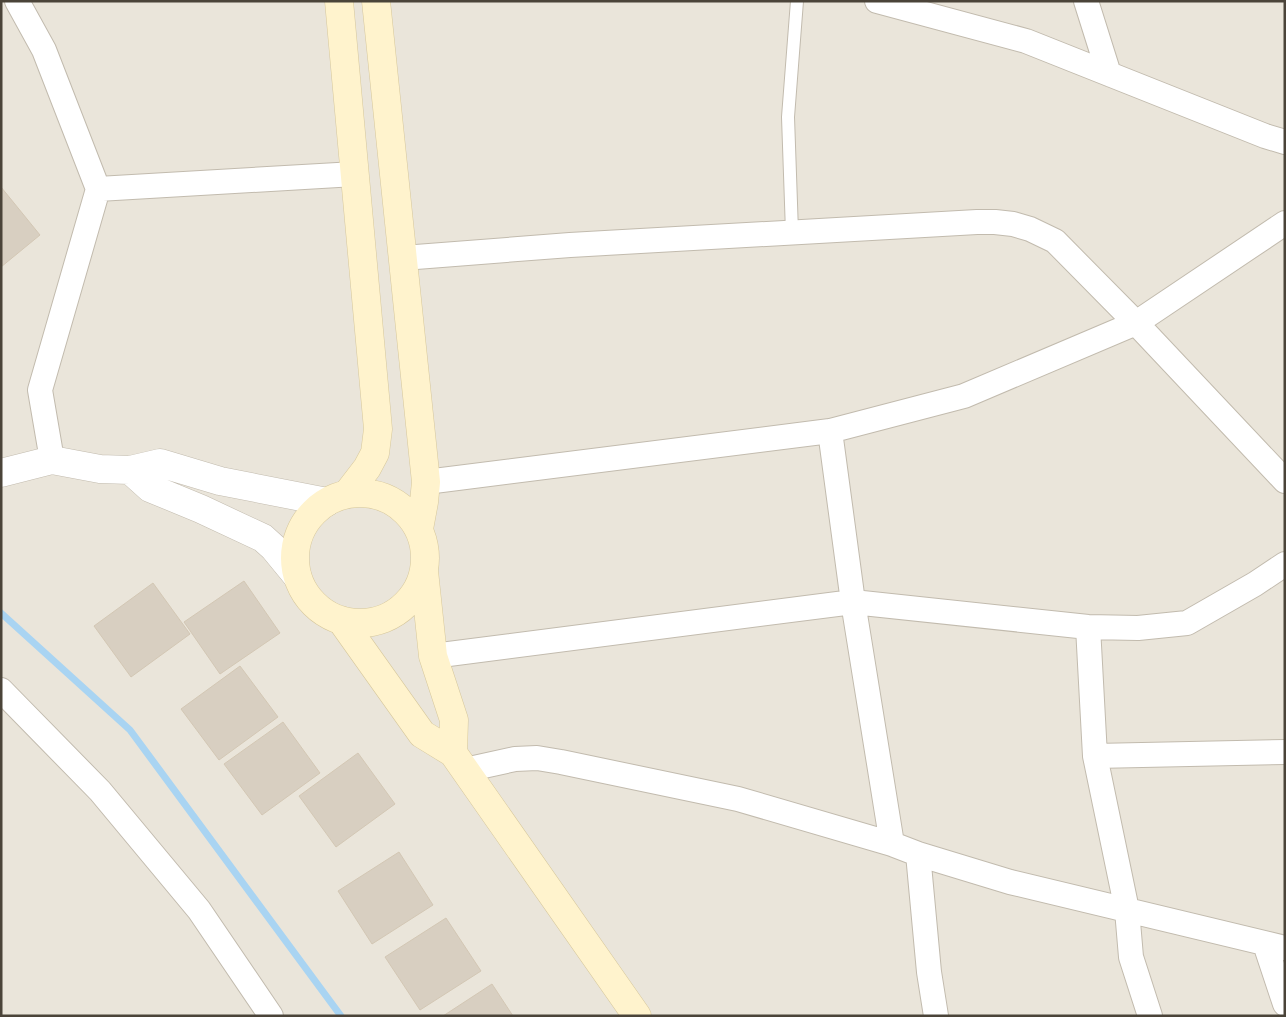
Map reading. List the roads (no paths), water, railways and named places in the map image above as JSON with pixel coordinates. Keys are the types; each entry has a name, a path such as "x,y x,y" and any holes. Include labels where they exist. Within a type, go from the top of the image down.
{"main road":[{"path":"339,1 378,429 375,453 367,468 337,498 311,515 300,533 295,554 297,576 307,595 322,611 341,620 362,623 384,619 402,608 416,591 424,571"},
{"path":"376,1 426,482 419,529"},
{"path":"337,498 369,494 389,500 407,512 419,529 425,550 424,571 433,656 454,720 459,761"},
{"path":"341,620 422,734 459,761 637,1016"}],"street":[{"path":"17,1 44,50 98,189 40,390 52,460"},
{"path":"877,1 1026,41 1265,136 1285,142"},
{"path":"1086,1 1109,74"},
{"path":"98,189 355,174"},
{"path":"403,258 570,245 792,232 977,222 1013,224 1030,229 1055,241 1136,323 1285,481"},
{"path":"426,482 830,431 964,396 1136,323 1285,223"},
{"path":"830,431 853,602 892,844"},
{"path":"1,473 52,460 100,469 130,470 160,463 220,481 337,498"},
{"path":"130,470 150,488 263,538 274,548 297,576"},
{"path":"433,656 853,602 1088,627 1138,628 1187,623 1255,584 1285,564"},
{"path":"1088,627 1095,756 1127,910 1131,957 1150,1016"},
{"path":"1,690 100,791 199,910 271,1016"},
{"path":"1095,756 1285,752"},
{"path":"459,761 537,758 738,799 892,844 918,854 1010,882 1275,946 1285,1004"},
{"path":"918,854 929,972 936,1016"}],"lane":[{"path":"792,232 788,117 797,1"}],"waterway":[{"path":"1,613 130,730 341,1016"}]}
